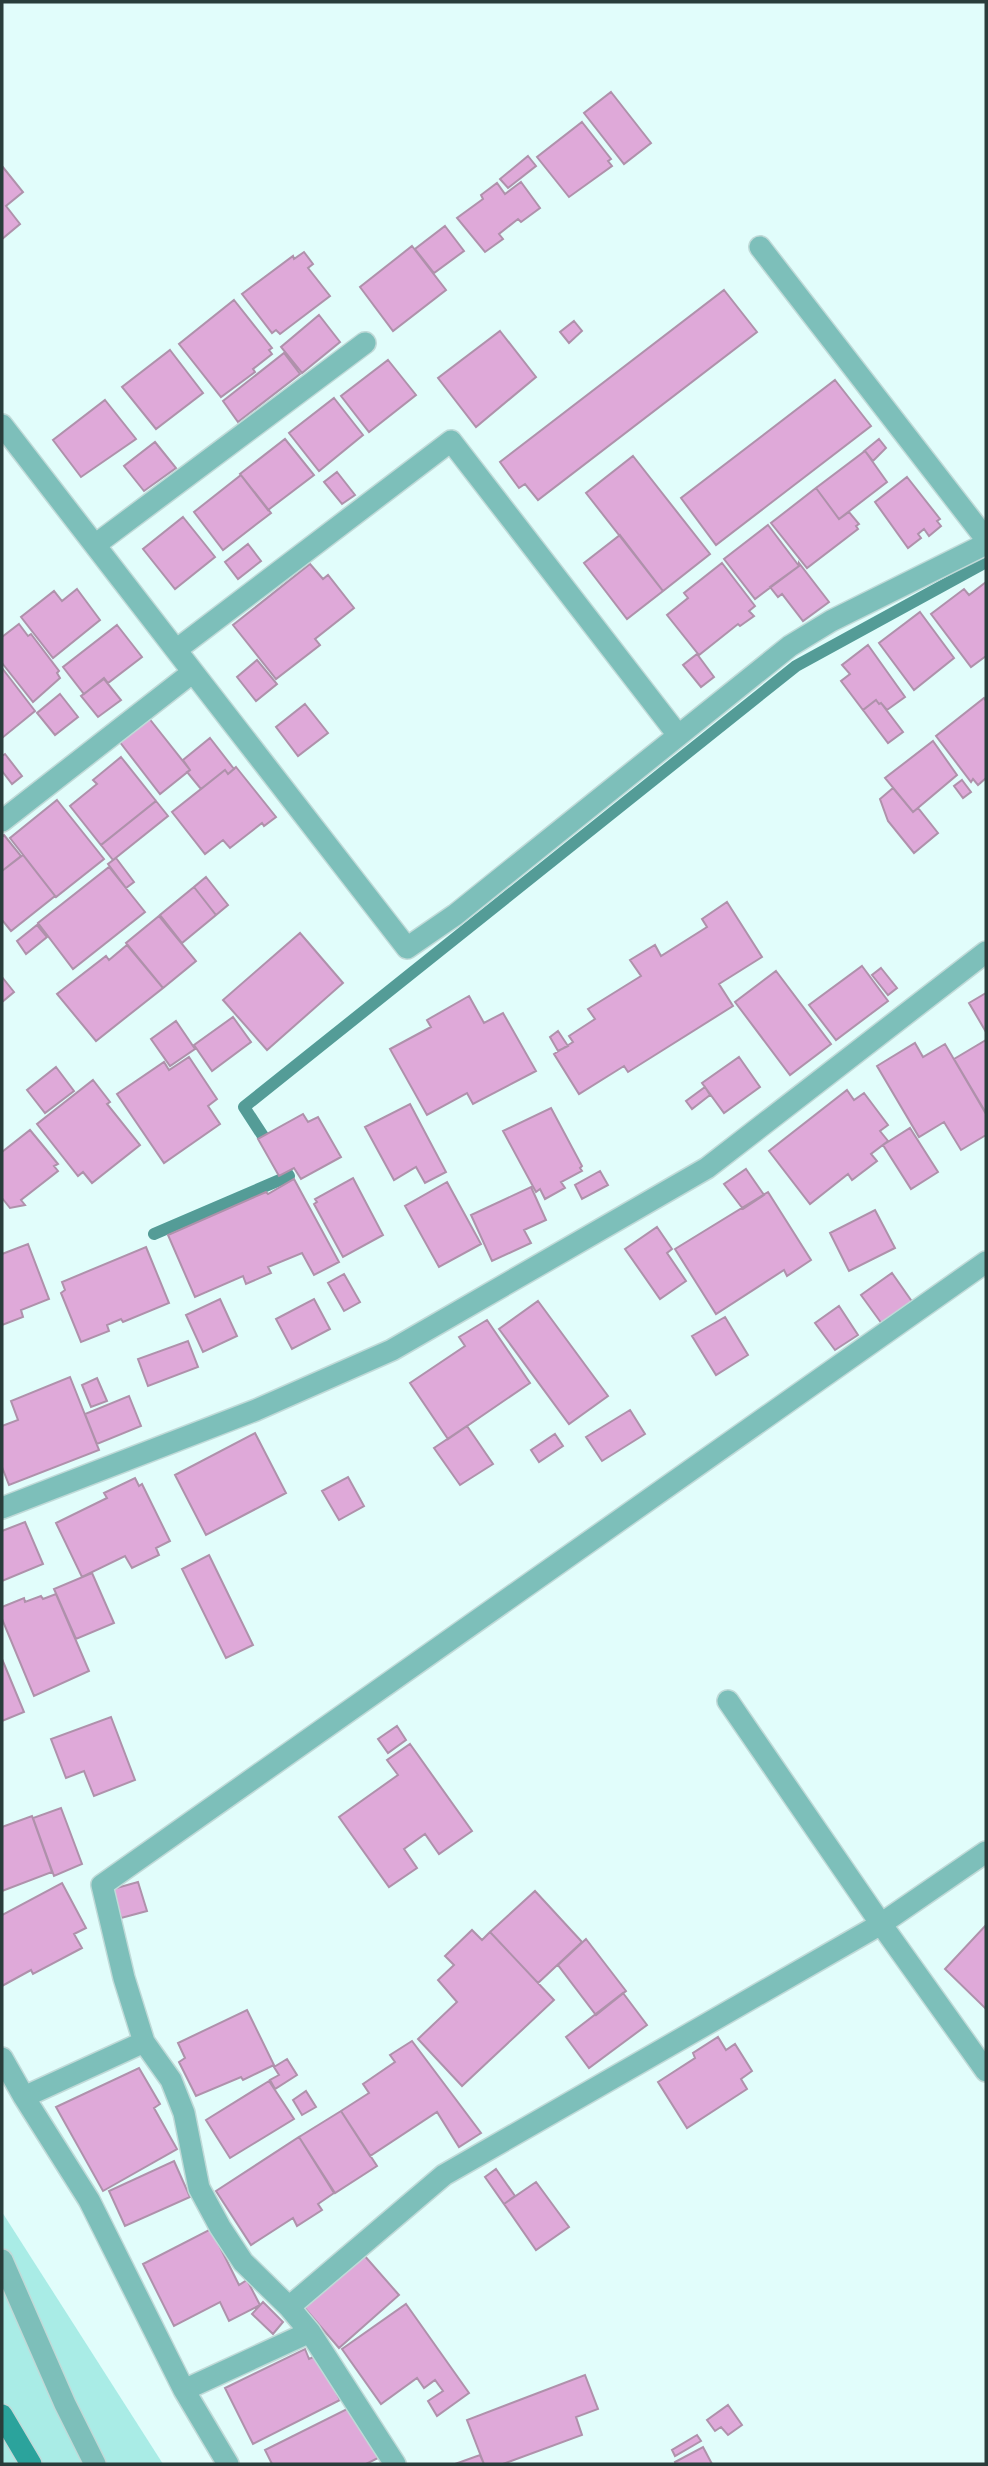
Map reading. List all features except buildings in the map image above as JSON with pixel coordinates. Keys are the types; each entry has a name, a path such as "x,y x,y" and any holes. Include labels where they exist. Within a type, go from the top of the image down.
{"street":[{"path":"760,247 986,539"},
{"path":"95,545 365,343"},
{"path":"2,425 407,948 455,915 790,646 831,621 986,544"},
{"path":"176,650 451,441 678,735"},
{"path":"2,821 193,672"},
{"path":"2,1508 256,1410 392,1350 707,1168 986,952"},
{"path":"396,2464 310,2332 289,2307 243,2263 199,2188 184,2113 171,2080 144,2042 124,1978 102,1885 986,1262"},
{"path":"728,1702 986,2071"},
{"path":"289,2307 444,2175 881,1924 986,1852"},
{"path":"24,2097 144,2042"},
{"path":"2,2058 89,2200 184,2390 228,2464"},
{"path":"2,2260 65,2404 95,2464"},
{"path":"184,2390 310,2332"},
{"path":"2,2415 32,2464"}],"shaded area":[{"path":"2,2212 163,2464 2,2464"}],"waterway":[{"path":"154,1234 289,1176 244,1107 796,666 986,562"}]}
